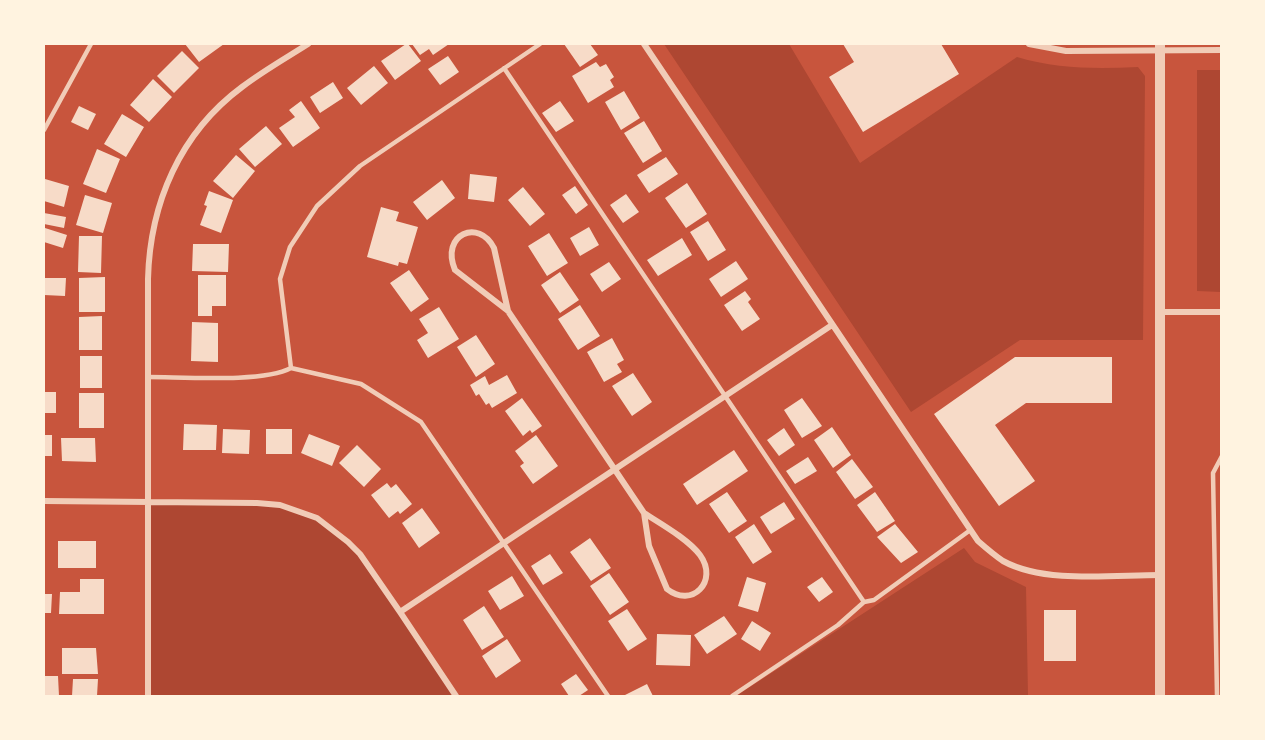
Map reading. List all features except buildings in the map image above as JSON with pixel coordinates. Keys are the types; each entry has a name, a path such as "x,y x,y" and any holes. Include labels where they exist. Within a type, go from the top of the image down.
{"street":[{"path":"148,696 148,254 152,230 166,182 193,135 210,115 242,87 308,44"},
{"path":"644,44 969,531 988,550 1023,569 1064,575 1160,575"},
{"path":"1029,44 1066,51 1160,47 1221,50"},
{"path":"1160,47 1160,696"},
{"path":"508,311 494,248 490,241 484,235 476,232 459,236 453,243 451,251 451,260 456,270 508,311 644,513 672,531 699,554 706,568 706,577 699,592 693,595 681,595 673,594 667,589 649,546 644,513"},
{"path":"1159,312 1221,312"},
{"path":"400,612 832,326"},
{"path":"44,501 257,503 280,505 317,518 360,554 456,696"}],"lane":[{"path":"44,129 91,44"},
{"path":"291,368 280,279 290,247 317,206 360,166 540,44"},
{"path":"504,68 864,602"},
{"path":"148,377 254,377 283,372 291,368 361,384 421,422 608,696"},
{"path":"1217,696 1214,473 1221,456"},
{"path":"732,696 838,625 864,602 874,600 969,531"}],"shaded area":[{"path":"664,44 789,44 860,163 1017,57 1047,64 1077,67 1138,67 1145,76 1143,340 1020,340 911,412"},
{"path":"1197,70 1221,70 1221,292 1197,291"},
{"path":"148,501 280,505 317,518 348,542 456,696 148,696"},
{"path":"964,548 975,562 1026,587 1028,696 736,696"}]}
